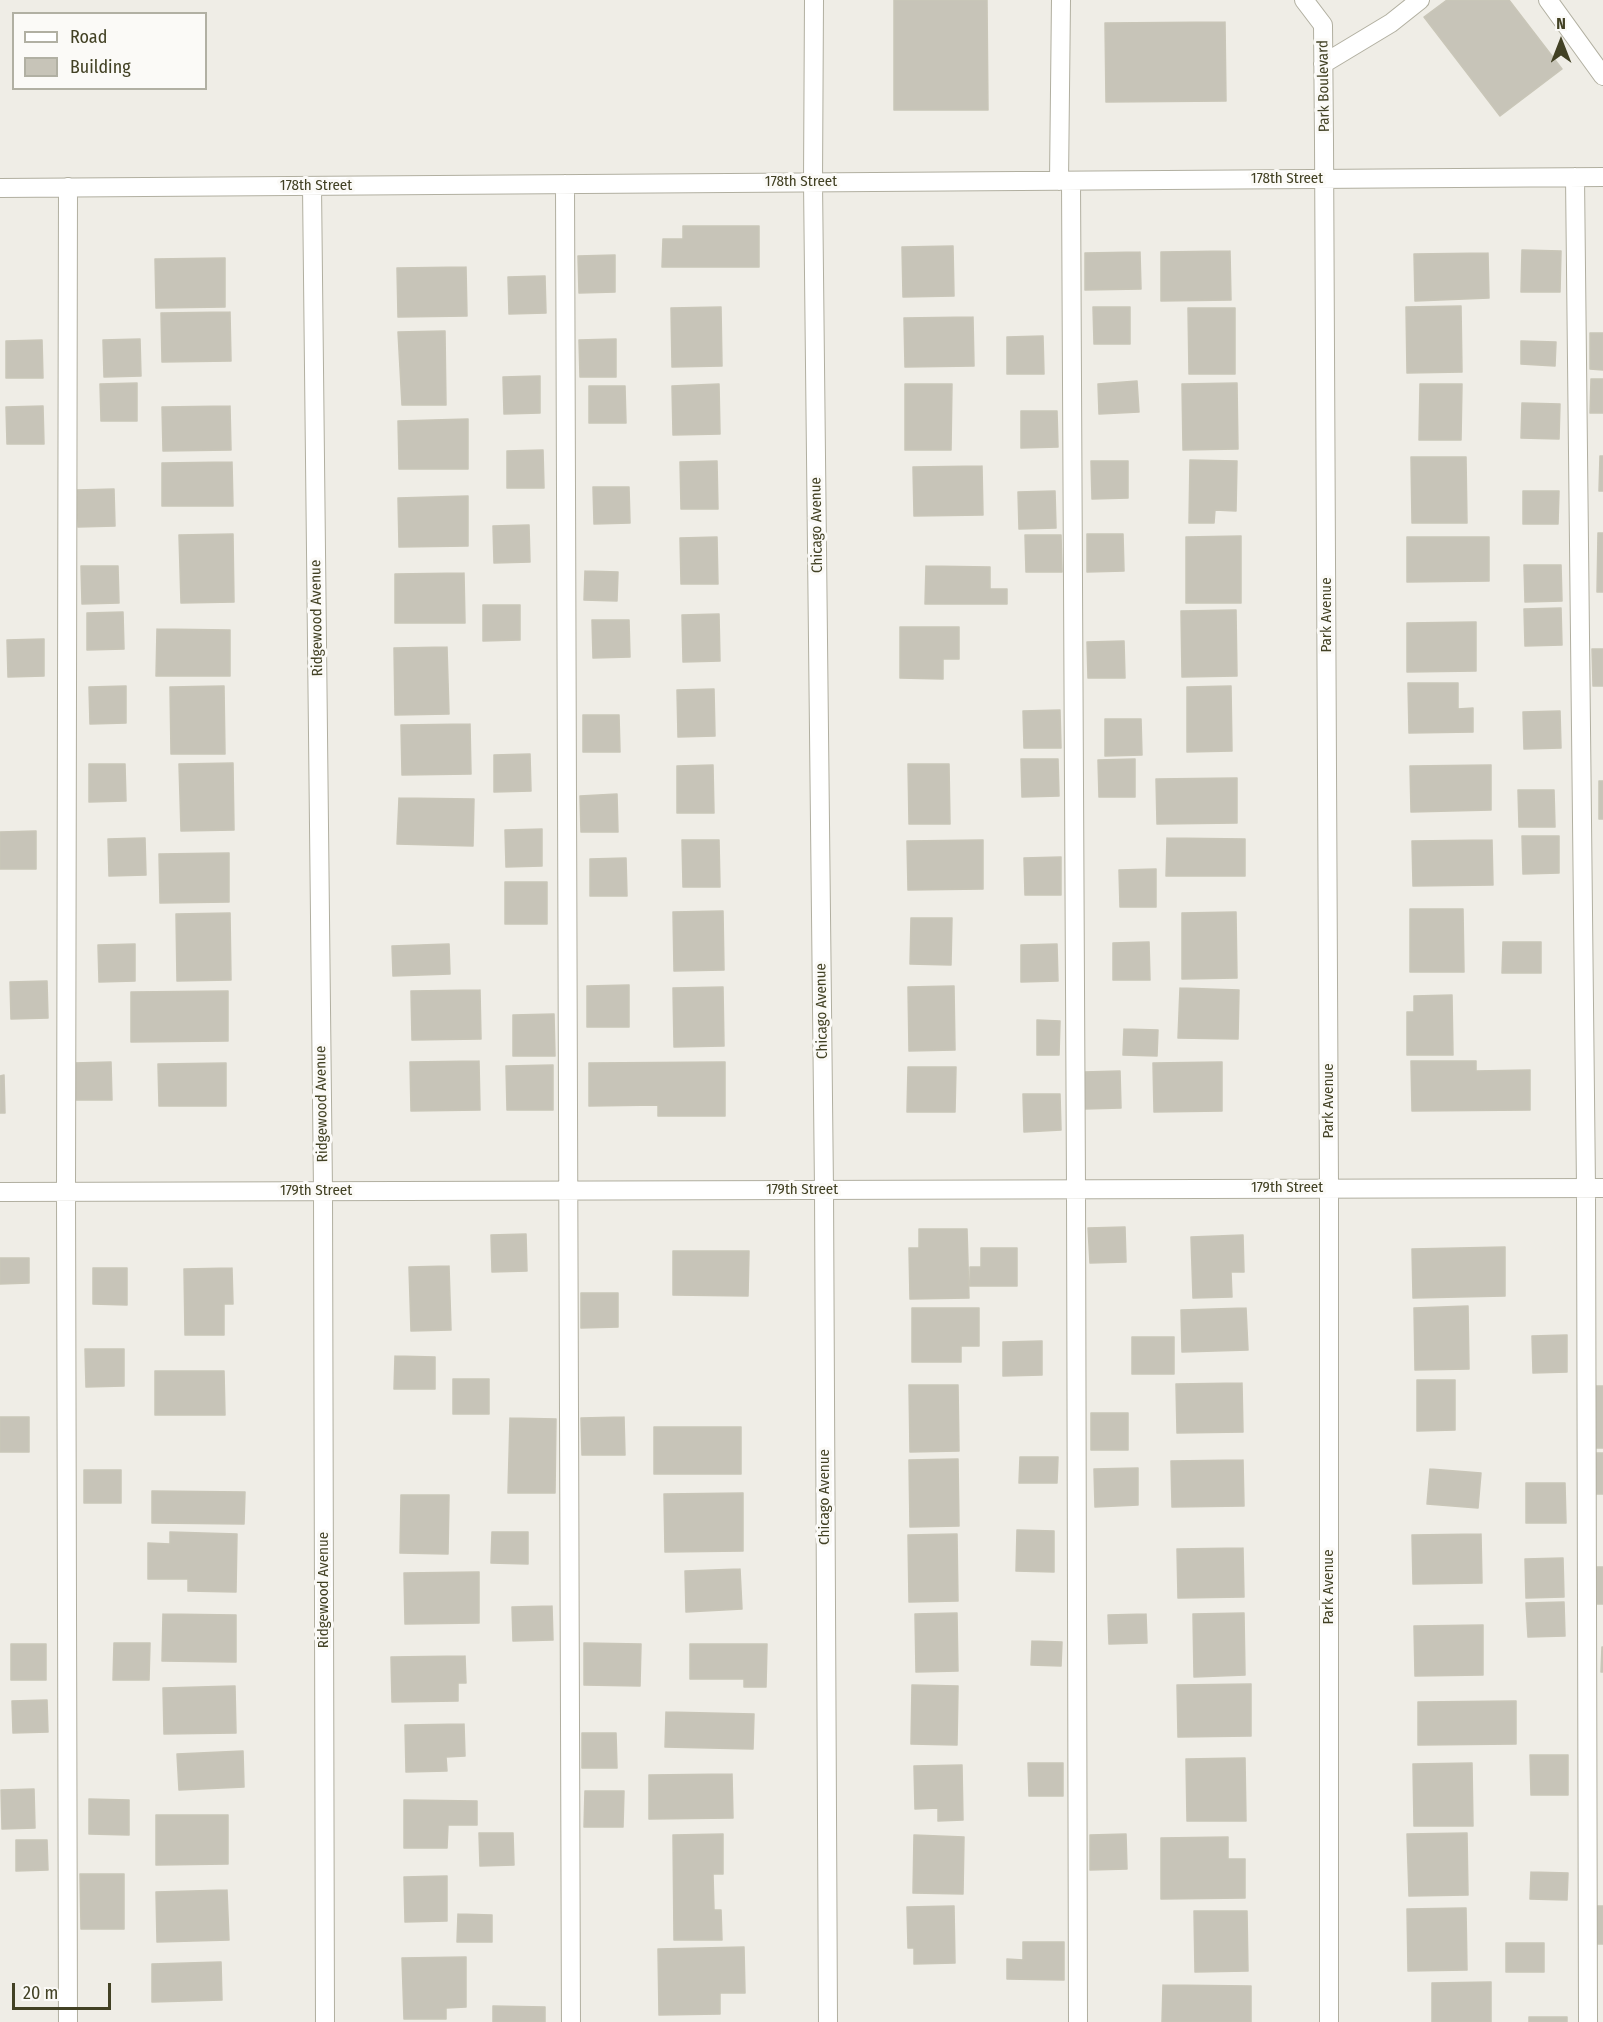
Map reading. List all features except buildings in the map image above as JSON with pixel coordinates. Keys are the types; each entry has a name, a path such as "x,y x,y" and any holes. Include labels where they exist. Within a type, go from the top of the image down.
{"street":[{"name":"Chicago Avenue","path":"814,0 813,182 824,1190 828,2022"},
{"path":"1061,0 1076,1189 1078,2022"},
{"name":"Park Boulevard","path":"1304,0 1323,25 1325,179"},
{"path":"1323,64 1391,24 1420,0"},
{"path":"1548,0 1603,76"},
{"path":"1575,177 1594,1188 1588,2022"},
{"name":"178th Street","path":"0,188 1603,177"},
{"name":"Park Avenue","path":"1325,179 1329,1188 1329,2022"},
{"path":"565,184 571,2022"},
{"name":"Ridgewood Avenue","path":"312,186 324,1191 325,2022"},
{"path":"68,187 66,1191 68,2022"},
{"name":"179th Street","path":"0,1192 1594,1188"}]}
